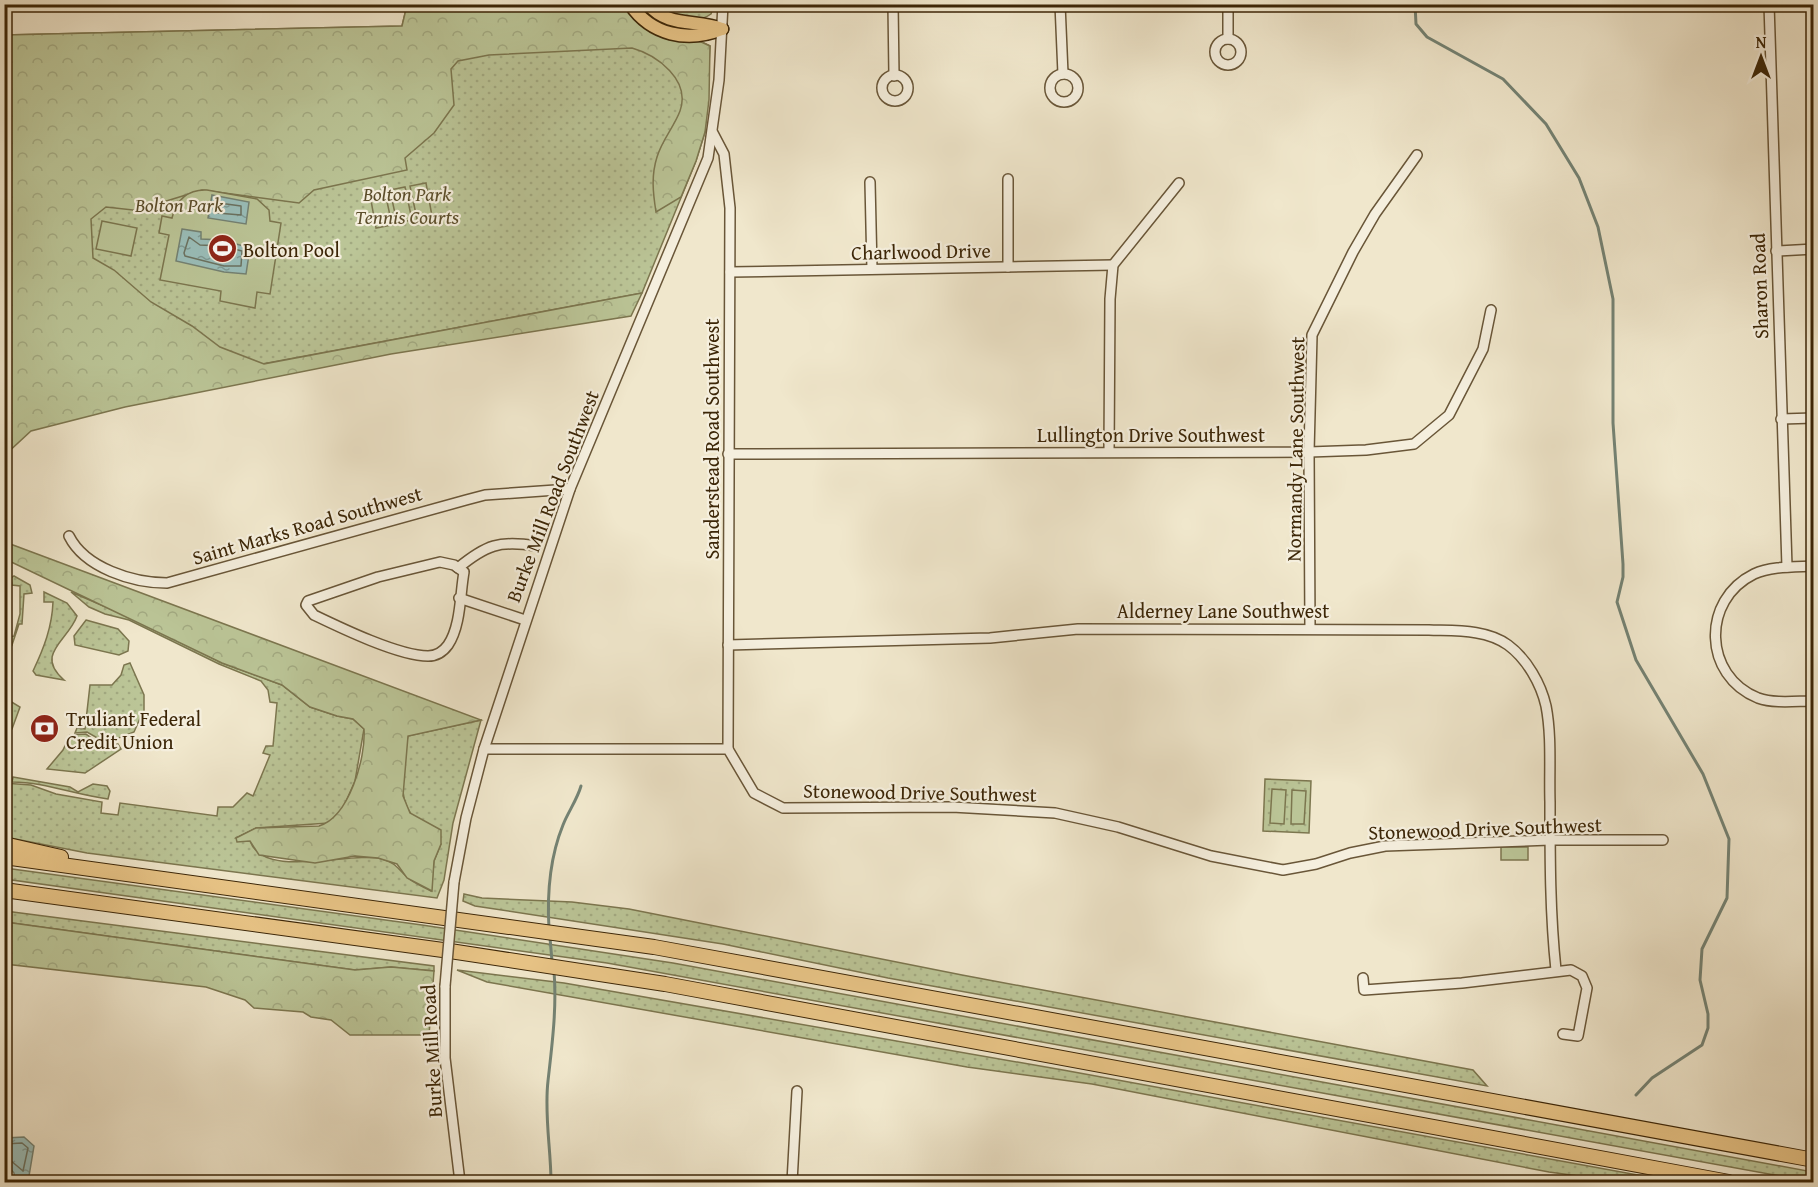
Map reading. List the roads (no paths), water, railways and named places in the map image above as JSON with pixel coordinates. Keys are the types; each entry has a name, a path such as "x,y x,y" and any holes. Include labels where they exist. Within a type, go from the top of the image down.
{"highway":[{"path":"4,844 160,878"},
{"path":"4,857 654,947 1814,1160"},
{"path":"4,890 665,984 1729,1182"},
{"path":"4,899 81,901"}],"main road":[{"path":"630,4 645,23 664,32 705,36 722,29"},
{"path":"648,4 658,14 673,21 706,23 722,29"}],"street":[{"name":"Burke Mill Road Southwest","path":"454,882 483,749 570,489 700,180 713,133 723,4"},
{"path":"894,4 894,76"},
{"path":"1060,4 1063,74"},
{"path":"1228,4 1228,39"},
{"name":"Sharon Road","path":"1769,4 1787,567"},
{"name":"Sanderstead Road Southwest","path":"713,133 724,154 730,214 728,749"},
{"name":"Normandy Lane Southwest","path":"1310,628 1309,452 1312,335 1359,242 1417,155"},
{"path":"1008,179 1008,267"},
{"path":"870,182 872,269"},
{"path":"1109,452 1110,299 1113,265 1179,183"},
{"path":"1776,251 1814,249"},
{"name":"Charlwood Drive","path":"730,273 1113,265"},
{"name":"Lullington Drive Southwest","path":"728,454 1309,452 1366,450 1414,444 1449,415 1484,349 1491,310"},
{"path":"1781,419 1814,418"},
{"name":"Saint Marks Road Southwest","path":"69,536 79,553 88,559 128,577 167,583 485,495 570,489"},
{"path":"458,568 493,544 536,546"},
{"path":"440,562 458,568 464,573 455,628 448,644 440,654 428,656 398,649 341,628 314,615 306,605 308,601 378,577 429,564 440,562"},
{"path":"1814,566 1787,567 1753,574 1732,590 1719,607 1715,620 1714,642 1717,654 1730,677 1750,694 1766,700 1814,701"},
{"path":"459,598 525,620"},
{"name":"Alderney Lane Southwest","path":"728,645 990,638 1078,628 1310,628 1467,632 1497,639 1518,654 1537,682 1546,707 1550,901 1556,970"},
{"path":"483,749 728,749"},
{"name":"Stonewood Drive Southwest","path":"728,749 753,793 783,808 952,807 1055,813 1118,827 1211,856 1283,870 1385,846 1550,840 1663,840"},
{"name":"Burke Mill Road","path":"454,882 445,986 446,1058 460,1182"},
{"path":"1363,978 1364,990 1470,982 1556,970 1577,972 1582,976 1587,988 1578,1036 1563,1034"},
{"path":"792,1182 797,1091"},
{"path":"758,1182 873,1182"}],"water":[{"path":"212,195 249,202 246,224 208,218"},
{"path":"182,229 201,232 201,239 223,240 250,248 246,274 224,272 176,261"},
{"path":"24,1137 34,1146 28,1182 15,1182 14,1173 5,1162 5,1138"}],"waterway":[{"path":"1415,4 1416,24 1427,37 1503,79 1546,124 1579,178 1598,227 1613,299 1613,423 1623,564 1623,577 1617,602 1636,660 1703,774 1729,839 1727,898 1702,949 1700,980 1708,1014 1708,1028 1702,1045 1652,1078 1636,1095"},
{"path":"549,929 552,863 563,825 581,786"},
{"path":"550,938 552,961"},
{"path":"551,1182 547,1106 554,1013 554,971"}],"place":[{"name":"Bolton Pool","path":"222,249"},
{"name":"Truliant Federal Credit Union","path":"45,729"}],"park label":[{"name":"Bolton Park","path":"179,204"},
{"name":"Bolton Park Tennis Courts","path":"407,204"}]}
